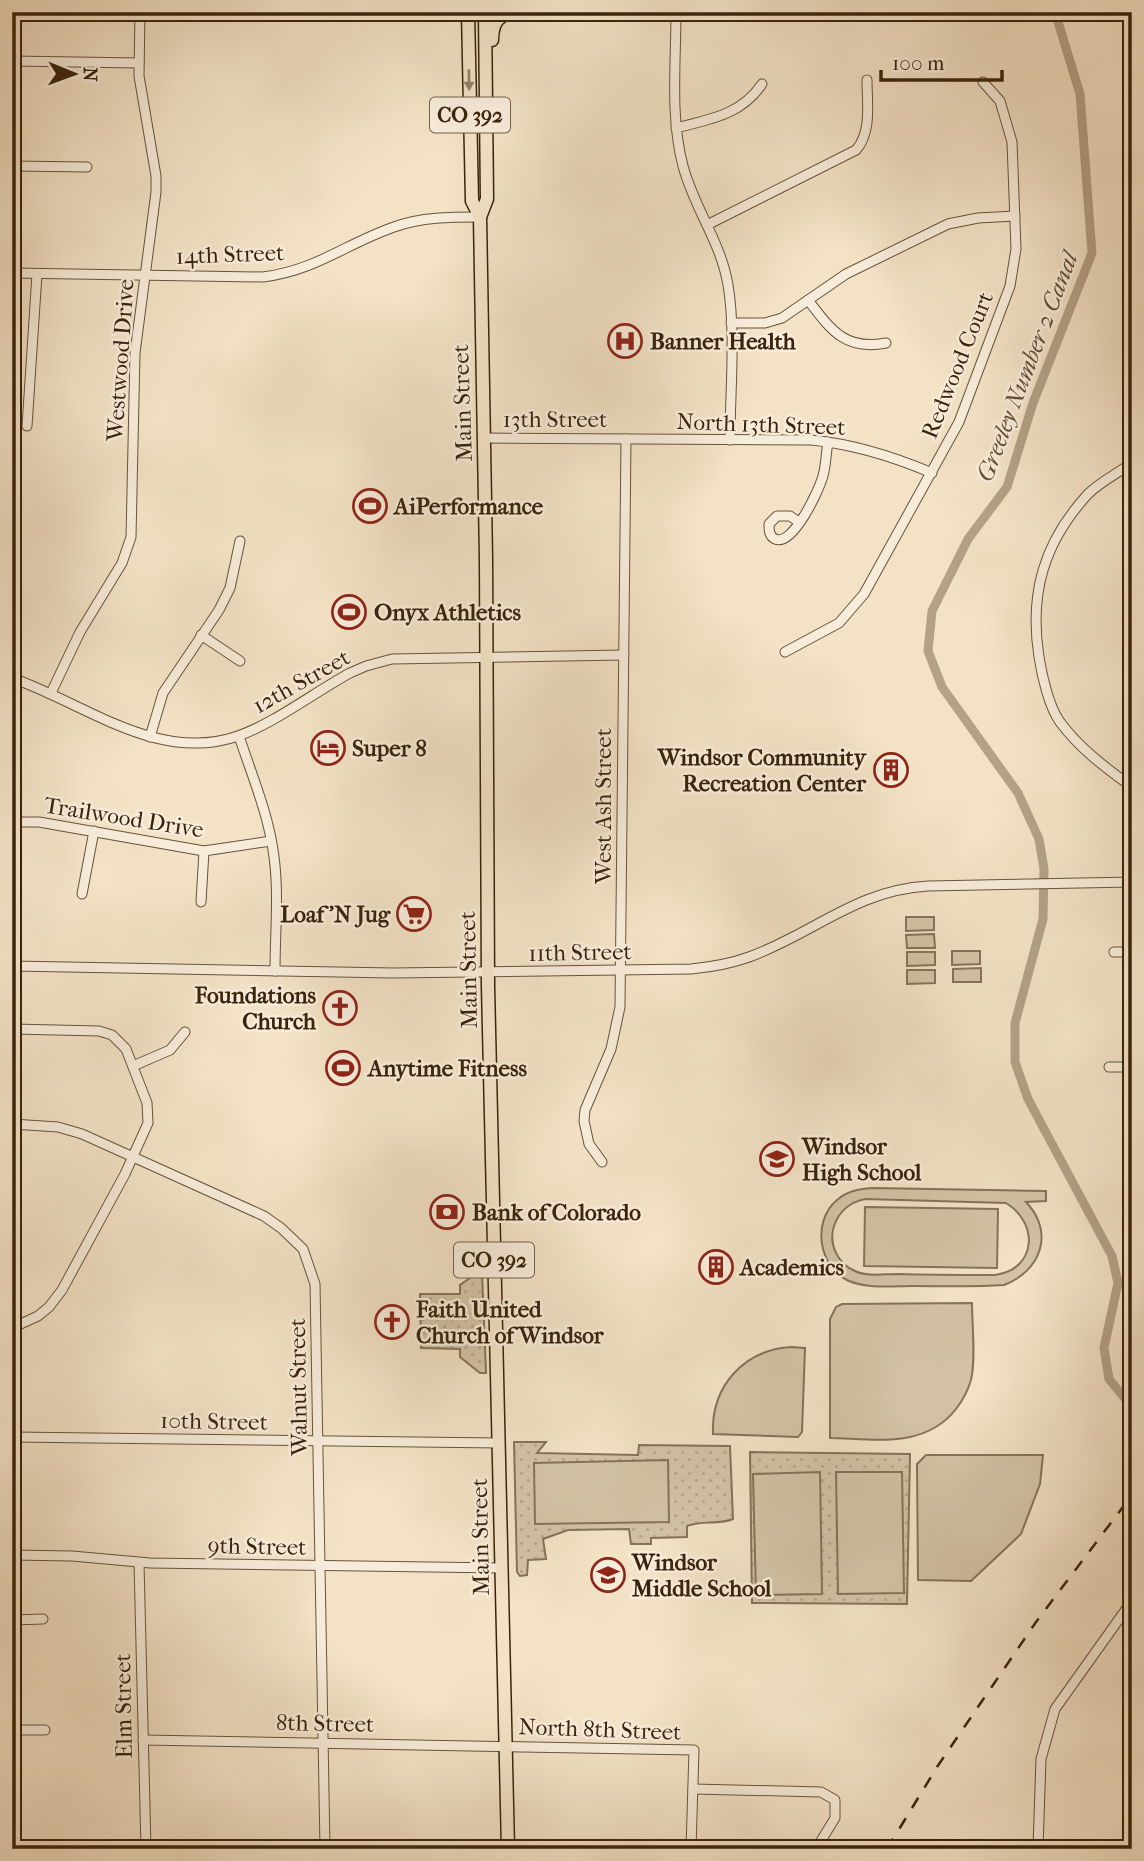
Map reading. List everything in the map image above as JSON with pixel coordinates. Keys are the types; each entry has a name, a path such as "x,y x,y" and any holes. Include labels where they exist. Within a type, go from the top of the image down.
{"main road":[{"name":"Main Street","path":"468,12 472,201 480,217"},
{"name":"Main Street","path":"485,12 487,199 480,217 487,656 488,974 508,1849"},
{"path":"486,107 492,76 494,24 508,13 540,12"}],"street":[{"name":"Westwood Drive","path":"51,693 80,632 122,563 130,542 135,353 156,176 139,63 140,12"},
{"path":"676,12 676,128 687,178 725,270 730,298 730,440"},
{"path":"12,61 139,63"},
{"path":"708,225 856,150 863,141 866,130 867,80"},
{"name":"Redwood Court","path":"785,652 830,630 857,604 959,422 1010,286 1016,249 1011,135 1000,101 983,82"},
{"path":"676,128 735,110 752,98 762,84"},
{"path":"12,166 87,167"},
{"path":"731,323 772,322 787,316 846,274 940,228 963,220 1015,216"},
{"name":"14th Street","path":"12,273 250,278 279,275 318,263 381,232 406,223 480,217"},
{"path":"27,426 37,274"},
{"path":"808,300 831,328 849,342 868,347 886,343"},
{"name":"13th Street","path":"484,438 626,439"},
{"name":"North 13th Street","path":"626,439 828,442 877,452 932,473"},
{"name":"West Ash Street","path":"602,1162 589,1144 584,1110 618,1027 621,970 626,439"},
{"path":"799,522 818,490 828,442"},
{"path":"1132,463 1090,493 1059,531 1043,566 1035,626 1042,677 1059,721 1092,758 1132,787"},
{"path":"150,737 163,693 230,588 240,541"},
{"path":"201,635 240,661"},
{"name":"12th Street","path":"12,677 150,737 193,743 239,736 366,666 399,658 624,654"},
{"path":"239,736 267,820 271,841 276,890 275,971"},
{"name":"Trailwood Drive","path":"12,822 40,822 204,851 271,841"},
{"path":"82,894 94,831"},
{"path":"201,902 204,851"},
{"name":"11th Street","path":"12,966 488,974 691,969 731,963 769,949 867,898 895,890 928,886 1132,882"},
{"path":"1114,952 1132,952"},
{"path":"12,1029 104,1032 123,1045 148,1103 149,1116 133,1157 58,1296 38,1316 12,1328"},
{"path":"133,1066 170,1050 185,1032"},
{"path":"1109,1068 1132,1067"},
{"name":"Walnut Street","path":"12,1124 43,1125 70,1130 133,1157 264,1216 303,1249 315,1284 320,1442 325,1849"},
{"name":"10th Street","path":"12,1437 498,1444"},
{"name":"9th Street","path":"12,1555 72,1556 139,1563 501,1568"},
{"name":"Elm Street","path":"139,1563 146,1849"},
{"path":"1062,1849 1038,1848 1041,1759 1055,1709 1132,1601"},
{"path":"12,1620 43,1619"},
{"path":"12,1730 45,1730"},
{"name":"8th Street","path":"143,1740 505,1745"},
{"name":"North 8th Street","path":"505,1745 694,1751 693,1789"},
{"path":"691,1849 693,1789 826,1793 835,1801 837,1814 816,1849"}],"shaded area":[{"path":"906,917 934,917 934,930 906,931"},
{"path":"934,934 935,948 907,948 906,935"},
{"path":"952,951 980,951 980,964 952,965"},
{"path":"907,952 935,952 935,965 907,966"},
{"path":"981,968 981,982 953,982 953,969"},
{"path":"907,970 935,970 935,983 907,984"},
{"path":"867,1188 1046,1191 1046,1201 1026,1202 1040,1226 1040,1250 1027,1270 1004,1285 881,1286 849,1281 831,1266 825,1255 821,1232 829,1209 837,1200 853,1191","holes":["865,1199 1006,1203 1024,1222 1029,1244 1026,1255 1019,1264 1009,1271 995,1275 865,1274 844,1264 836,1253 832,1240 834,1226 842,1212 855,1202"]},
{"path":"865,1207 998,1209 997,1268 864,1266"},
{"path":"477,1273 482,1273 486,1373 480,1373 460,1357 460,1349 421,1348 420,1294 460,1294 460,1285"},
{"path":"972,1303 974,1352 971,1380 961,1402 943,1422 929,1431 898,1439 830,1438 830,1319 836,1307 842,1304"},
{"path":"791,1347 805,1348 802,1432 798,1437 713,1434 718,1401 733,1374 758,1355"},
{"path":"514,1442 546,1442 537,1453 638,1455 639,1445 730,1446 733,1519 693,1524 687,1526 687,1537 651,1538 651,1544 631,1544 629,1529 568,1530 543,1539 546,1559 528,1560 527,1575 520,1576 517,1572"},
{"path":"750,1452 910,1454 907,1604 752,1603"},
{"path":"926,1455 1043,1455 1040,1484 1021,1534 971,1581 918,1580 917,1464"},
{"path":"668,1460 669,1522 535,1524 534,1463"},
{"path":"820,1472 822,1594 756,1595 753,1474"},
{"path":"836,1472 902,1472 904,1593 838,1594"}],"waterway":[{"name":"Greeley Number 2 Canal","path":"1055,12 1080,94 1092,253 1033,403 1007,487 968,539 932,611 928,651 942,687 1018,793 1039,839 1044,869 1043,919 1015,1023 1015,1062 1028,1099 1112,1256 1118,1283 1104,1348 1109,1379 1132,1407"}],"railway":[{"path":"887,1849 937,1767 1036,1622 1132,1495"}],"place":[{"name":"Banner Health","path":"625,341"},
{"name":"AiPerformance","path":"370,506"},
{"name":"Onyx Athletics","path":"349,612"},
{"name":"Super 8","path":"328,748"},
{"name":"Windsor Community Recreation Center","path":"891,770"},
{"name":"Loaf 'N Jug","path":"414,914"},
{"name":"Foundations Church","path":"340,1008"},
{"name":"Anytime Fitness","path":"343,1068"},
{"name":"Windsor High School","path":"777,1159"},
{"name":"Bank of Colorado","path":"447,1212"},
{"name":"Academics","path":"716,1267"},
{"name":"Faith United Church of Windsor","path":"392,1322"},
{"name":"Windsor Middle School","path":"608,1575"}]}
